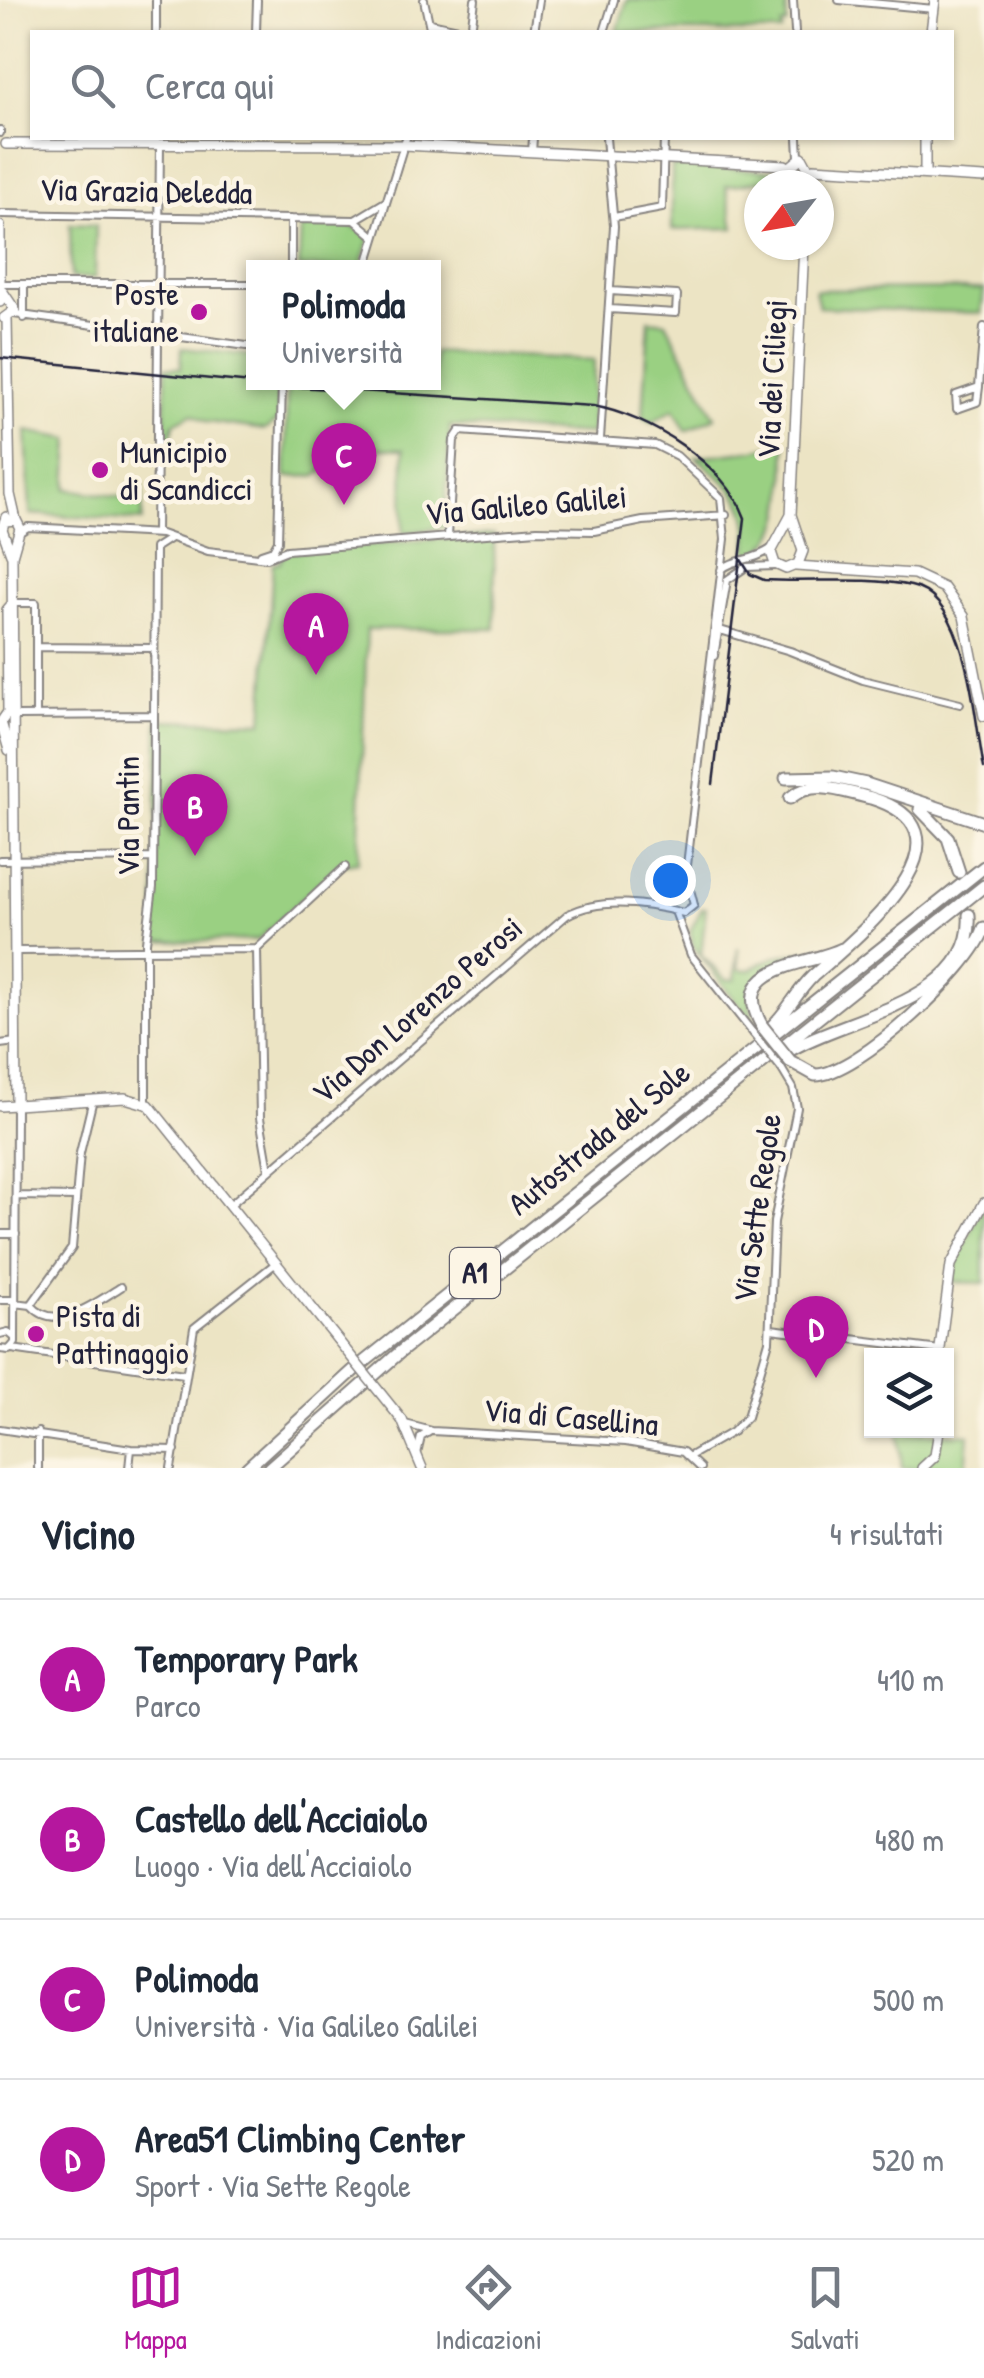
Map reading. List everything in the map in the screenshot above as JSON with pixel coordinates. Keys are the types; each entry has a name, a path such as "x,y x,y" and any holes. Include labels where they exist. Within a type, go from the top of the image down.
{"highway":[{"path":"786,778 833,778 866,784 982,823"},
{"path":"866,784 904,798 934,820 950,842 959,872"},
{"path":"790,798 800,790 821,786 892,803 920,816 936,848"},
{"name":"Autostrada del Sole","path":"247,1468 354,1370 709,1086 761,1035 984,867"},
{"name":"Autostrada del Sole","path":"268,1468 398,1353 718,1098 780,1058 984,886"},
{"path":"761,1035 787,1012 808,982 917,887"},
{"path":"780,1058 822,1033 892,1010 918,994 958,956 968,936 968,915"},
{"path":"858,938 824,957 779,967 764,977 754,1002 761,1035 780,1058 816,1075 846,1067 964,966 984,928"}],"street":[{"path":"156,0 156,30"},
{"path":"256,30 258,0"},
{"path":"424,0 430,28"},
{"path":"472,30 475,0"},
{"path":"534,30 539,0"},
{"path":"605,30 614,0"},
{"path":"794,0 795,30"},
{"path":"839,0 934,4 931,30"},
{"path":"1,139 30,140"},
{"path":"53,140 405,141 790,166 795,170"},
{"path":"507,150 508,140"},
{"path":"532,152 533,140"},
{"path":"600,440 614,222 606,140"},
{"path":"614,222 662,208 664,140"},
{"path":"790,166 799,157 798,140"},
{"path":"924,140 925,171"},
{"path":"368,260 405,141"},
{"path":"156,142 164,284 156,534"},
{"path":"799,157 806,160 804,170"},
{"path":"834,175 925,171 984,178"},
{"path":"374,238 355,220 385,202"},
{"name":"Via Grazia Deledda","path":"0,214 355,220"},
{"path":"291,219 291,260"},
{"path":"0,226 1,287 4,301 14,305 7,319"},
{"name":"Via dei Ciliegi","path":"720,572 735,563 754,560 772,547 781,539 790,515 803,260"},
{"path":"13,1351 17,951 11,759 6,729 12,556 18,534 10,521 5,350 7,319 24,284"},
{"path":"1,287 246,284"},
{"path":"609,309 676,313 677,295 610,291"},
{"path":"7,319 246,345"},
{"path":"979,387 984,327"},
{"path":"0,383 7,398"},
{"path":"254,555 271,552 278,542 282,390"},
{"path":"448,536 456,432 652,444 670,451 719,495 726,515 725,543 686,874 694,900 692,909 684,913 674,910"},
{"name":"Via Galileo Galilei","path":"18,534 28,528 156,534 208,551 272,559 287,550 448,536 594,532 643,520 726,515"},
{"name":"Via dei Ciliegi","path":"790,515 799,545"},
{"path":"2,534 10,521"},
{"path":"2,534 18,534"},
{"path":"2,534 12,556"},
{"name":"Via Pantin","path":"146,1103 147,951 153,858 155,548 172,539"},
{"path":"781,539 799,545 822,567"},
{"path":"725,543 735,563"},
{"path":"796,566 799,545"},
{"path":"772,547 772,558 778,566"},
{"path":"714,657 723,589 740,569 796,566 914,574 947,590 964,616 983,710"},
{"path":"13,603 36,603 36,715"},
{"path":"720,630 790,651 863,680 960,704"},
{"path":"36,647 154,648"},
{"path":"9,714 153,715"},
{"path":"0,860 143,862 153,858"},
{"path":"17,951 257,949 346,867"},
{"path":"686,874 676,891 674,910 692,955 761,1035"},
{"path":"676,891 689,891"},
{"name":"Via Don Lorenzo Perosi","path":"657,903 676,891"},
{"name":"Via Don Lorenzo Perosi","path":"231,1204 567,915 584,907 657,903 674,910"},
{"path":"257,949 260,1118 269,1170"},
{"path":"0,1044 16,1042"},
{"name":"Via Sette Regole","path":"690,1456 732,1432 746,1419 769,1341 772,1240 798,1108 780,1058"},
{"path":"0,1106 129,1098 146,1103 402,1420 422,1468"},
{"path":"31,1305 71,1252 75,1196 93,1100"},
{"path":"17,1196 75,1196"},
{"path":"940,1348 952,1262 984,1203"},
{"path":"0,1234 16,1234"},
{"path":"171,1468 184,1374 196,1325 277,1262"},
{"path":"0,1300 31,1305 43,1317 56,1319 121,1287"},
{"path":"14,1318 2,1333 15,1338"},
{"path":"771,1330 902,1348"},
{"path":"0,1349 184,1374"},
{"name":"Via di Casellina","path":"402,1420 432,1430 604,1439 690,1456 700,1468"},
{"path":"0,1429 130,1449 175,1450"},
{"path":"417,1455 421,1437 432,1430"},
{"path":"38,1432 38,1468"},
{"path":"922,1468 935,1456 938,1438"},
{"path":"128,1468 130,1449"}],"green space":[{"path":"627,0 786,0 787,24 782,25 782,30 618,30"},
{"path":"672,166 759,170 744,170 744,183 726,186 734,228 672,230"},
{"path":"301,223 338,224 355,228 370,238 363,260 299,260"},
{"path":"70,224 96,225 95,278 71,278"},
{"path":"984,289 981,313 819,307 815,290"},
{"path":"649,320 666,322 715,417 686,431 674,409 652,422 643,417"},
{"path":"182,348 246,355 246,390 278,390 278,421 265,430 208,422 192,414 174,423 171,439 177,445 165,443 166,367 181,368"},
{"path":"441,352 594,360 592,434 450,426 445,527 403,533 404,449 357,448 316,476 286,477 287,390 441,390"},
{"path":"26,431 70,439 67,489 129,498 131,483 143,486 142,521 30,514"},
{"path":"786,444 779,524 762,549 747,556 747,522 739,499 696,457 755,450"},
{"path":"494,534 495,629 367,629 358,862 339,865 258,940 155,942 158,720 263,722 273,563 280,562 285,552"},
{"path":"702,908 706,908 701,955 725,979 735,980 738,947 739,969 750,970 784,955 821,953 776,966 756,983 751,1010 757,1029 693,946 690,931"},
{"path":"984,1203 984,1283 948,1282"},
{"path":"969,1435 966,1468 902,1468 899,1438"}],"tram line":[{"path":"0,358 246,382"},
{"path":"344,390 593,406 660,431 703,461 721,479 745,518 713,784"},
{"path":"740,558 750,574 764,580 875,581 911,586 930,595 945,612 957,636 972,692 984,768"}],"place":[{"name":"Poste italiane","path":"199,312"},
{"name":"Municipio di Scandicci","path":"100,470"},
{"name":"Polimoda","path":"344,505"},
{"name":"Temporary Park","path":"316,675"},
{"name":"Castello dell'Acciaiolo","path":"195,856"},
{"name":"Pista di Pattinaggio","path":"36,1334"},
{"name":"Area51 Climbing Center","path":"816,1378"}]}
